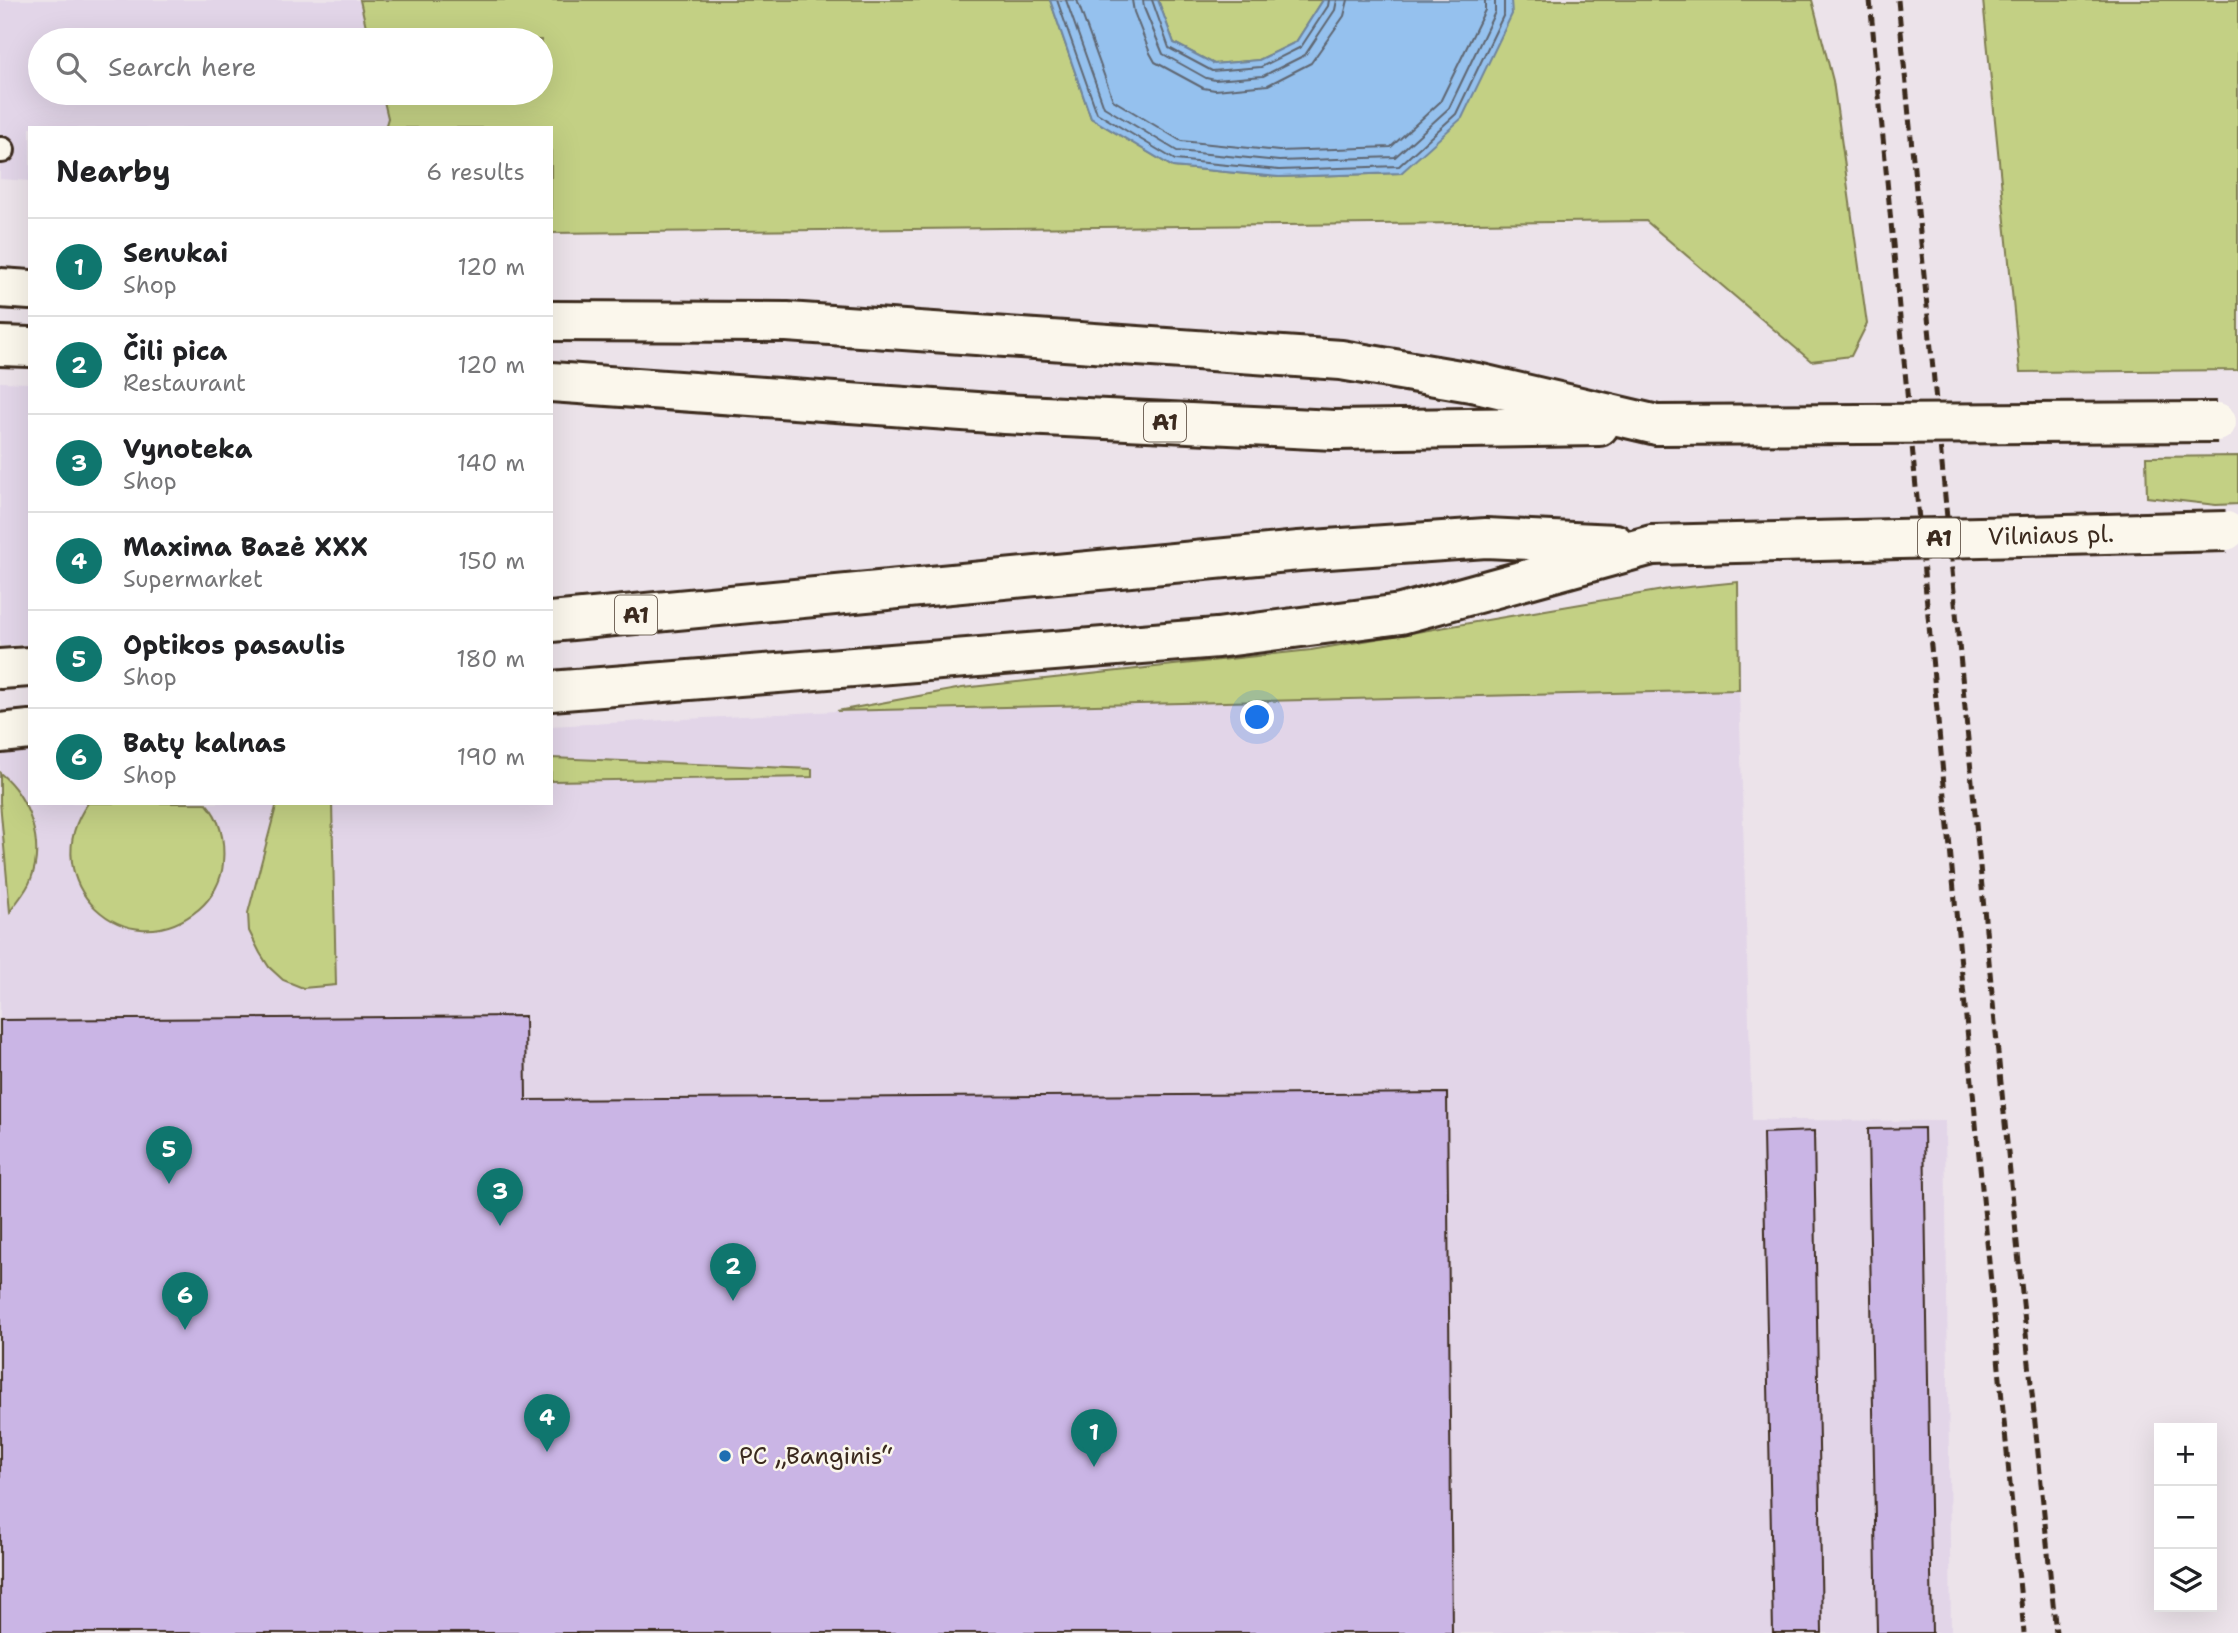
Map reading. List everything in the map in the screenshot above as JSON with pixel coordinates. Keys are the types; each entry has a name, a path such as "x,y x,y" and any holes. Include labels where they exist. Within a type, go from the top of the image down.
{"highway":[{"path":"0,288 28,290"},
{"path":"553,321 787,322 1341,360 1477,383 1657,425"},
{"path":"0,346 28,347"},
{"name":"A1","path":"553,383 1005,414 1334,430 2227,421"},
{"name":"Vilniaus pl.","path":"1652,545 2232,531"},
{"name":"A1","path":"553,622 1298,551 1473,539 1652,545"},
{"path":"553,691 1217,638 1401,614 1652,545"},
{"path":"0,669 28,667"},
{"path":"0,733 28,730"}],"shaded area":[{"path":"0,0 360,0 366,28 28,28 28,105 385,105 388,118 386,126 28,126 28,181 0,179"},
{"path":"0,382 28,383 28,644 0,646"},
{"path":"1738,582 1752,1120 1945,1121 1951,1633 0,1633 0,754 28,752 28,805 553,805 553,726 837,711 962,688 1311,650 1669,589"}],"green space":[{"path":"360,0 1050,0 1091,118 1173,167 1279,177 1401,173 1511,14 1511,0 1812,0 1833,81 1867,324 1851,356 1811,361 1646,221 553,233 553,126 386,126 388,118 385,105 553,105 553,28 366,28"},
{"path":"1158,0 1323,0 1296,42 1259,60 1214,64 1174,43"},
{"path":"1983,0 2238,0 2238,370 2020,372"},
{"path":"2238,456 2238,504 2216,505 2147,497 2146,457"},
{"path":"1738,582 1739,690 837,711 962,688 1311,650 1669,589"},
{"path":"553,758 812,769 812,777 553,781"},
{"path":"0,773 19,795 32,821 35,836 35,865 29,883 10,912 0,802"},
{"path":"87,805 207,805 221,831 221,876 208,900 199,909 171,925 143,929 117,923 96,908 80,887 72,861 74,832"},
{"path":"276,805 332,805 336,985 303,988 283,980 269,967 260,953 249,931 248,913"}],"water":[{"path":"1050,0 1158,0 1174,43 1214,64 1259,60 1296,42 1323,0 1511,0 1512,14 1462,118 1401,173 1279,177 1173,167 1091,118"}],"building":[{"name":"PC „Banginis“","path":"525,1016 526,1100 1447,1093 1452,1633 0,1633 0,1020"},
{"path":"1924,1128 1932,1633 1877,1633 1868,1129"},
{"path":"1814,1131 1822,1633 1773,1633 1763,1133"}],"railway":[{"path":"1870,0 2024,1633"},
{"path":"1898,0 2056,1633"}],"place":[{"name":"Optikos pasaulis","path":"169,1184"},
{"name":"Vynoteka","path":"500,1226"},
{"name":"Čili pica","path":"733,1301"},
{"name":"Batų kalnas","path":"185,1330"},
{"name":"Maxima Bazė XXX","path":"547,1452"},
{"name":"PC „Banginis“","path":"725,1456"},
{"name":"Senukai","path":"1094,1467"}]}
